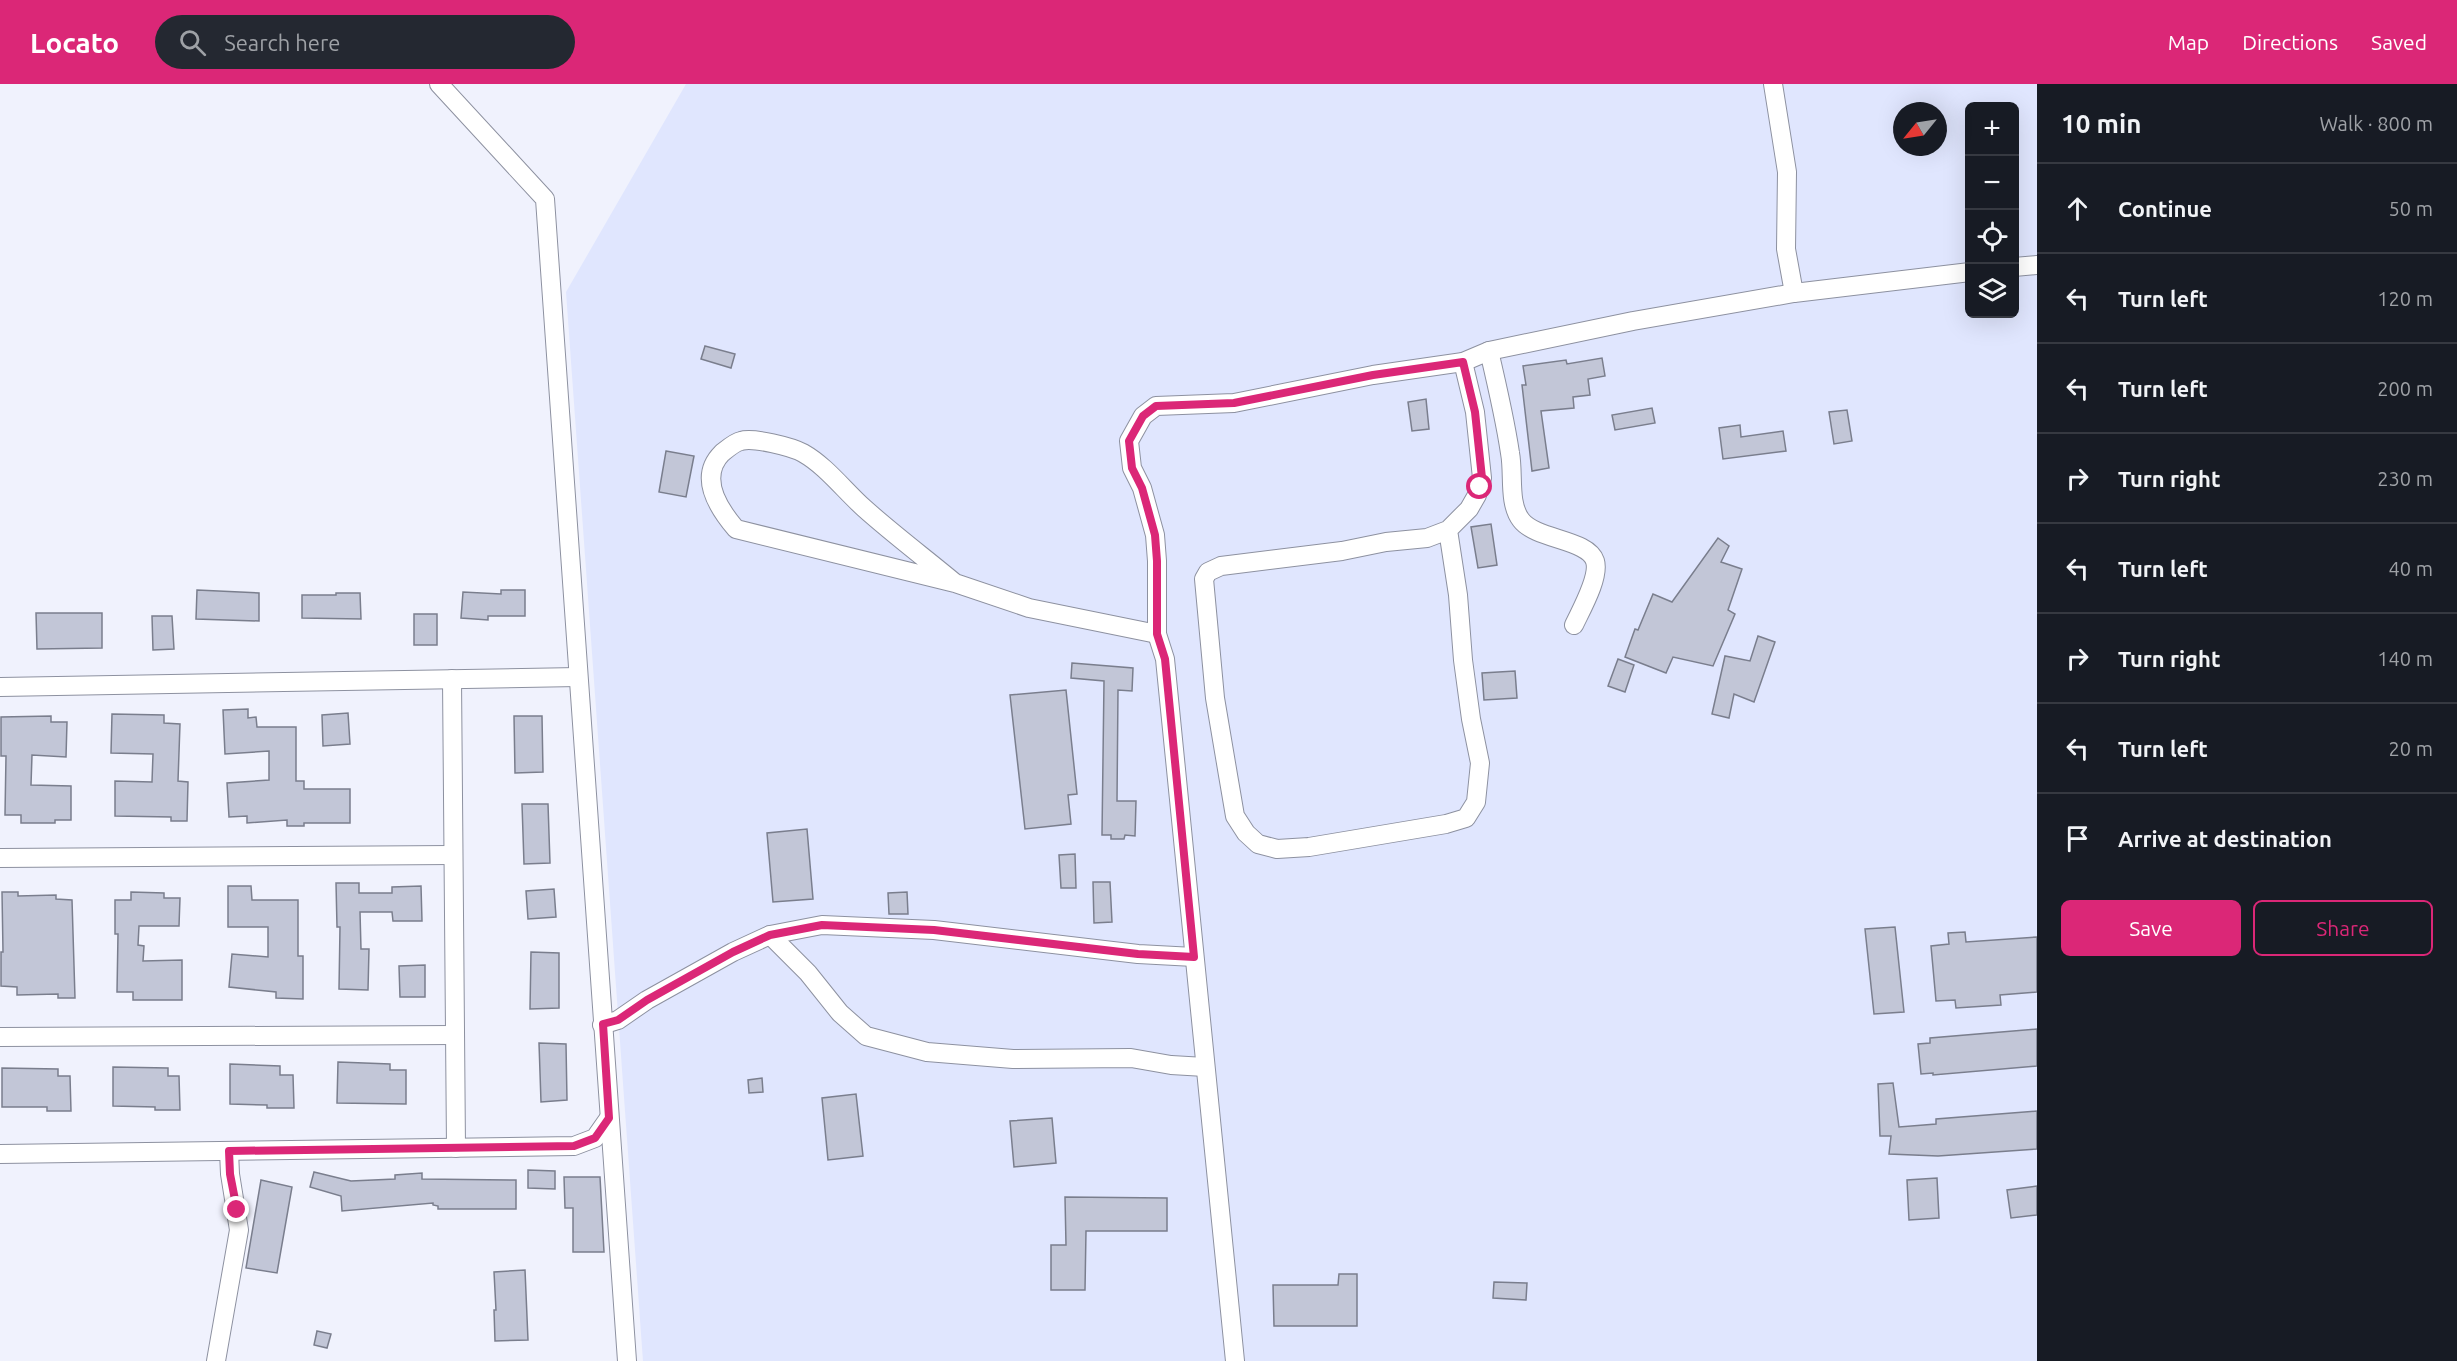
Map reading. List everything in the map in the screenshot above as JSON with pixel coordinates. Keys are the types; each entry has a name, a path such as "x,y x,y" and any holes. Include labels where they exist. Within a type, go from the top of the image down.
{"street":[{"path":"440,84 545,199 627,1361"},
{"path":"1773,84 1787,172 1786,249 1794,293"},
{"path":"2019,266 2037,264"},
{"path":"1235,1361 1165,659 1157,634 1155,535 1142,488 1132,468 1129,441 1143,416 1156,406 1234,403 1373,375 1463,362 1489,351 1633,321 1794,293 1965,273"},
{"path":"1489,351 1502,405 1511,457 1516,508 1521,521 1537,531 1589,551 1595,562 1596,575 1574,625"},
{"path":"1448,530 1458,595 1469,707 1480,763 1476,802 1466,818 1446,824 1308,847 1277,849 1258,844 1246,833 1235,816 1214,686 1204,579 1208,572 1221,566 1427,538 1448,530 1469,509 1477,495 1482,478 1475,412 1463,362"},
{"path":"956,583 878,520 825,470 802,452 764,441 742,440 725,450 714,462 711,475 712,491 720,510 736,529 956,583 1029,608 1157,634"},
{"path":"0,687 578,677"},
{"path":"452,679 456,1148"},
{"path":"0,858 453,855"},
{"path":"603,1024 618,1020 647,1000 733,952 770,935 822,925 934,930 1138,954 1194,957"},
{"path":"770,935 808,973 840,1013 866,1036 927,1052 1013,1059 1131,1058 1171,1065 1205,1067"},
{"path":"0,1037 455,1035"},
{"path":"0,1155 574,1146 595,1138 609,1118"},
{"path":"216,1361 239,1230 230,1174 229,1151"}],"shaded area":[{"path":"686,84 2037,84 2037,1361 643,1361 566,292"}],"building":[{"path":"705,346 735,354 731,368 701,359"},
{"path":"1602,358 1605,376 1588,379 1590,395 1573,397 1574,408 1541,411 1549,468 1532,471 1522,385 1526,385 1523,366 1566,360 1567,364"},
{"path":"1426,399 1429,429 1412,431 1408,402"},
{"path":"1652,408 1655,423 1615,430 1612,415"},
{"path":"1847,410 1852,441 1834,444 1829,412"},
{"path":"1740,425 1741,437 1783,431 1786,451 1723,459 1719,428"},
{"path":"666,451 694,456 686,497 659,492"},
{"path":"1491,524 1497,565 1478,568 1471,527"},
{"path":"1718,538 1729,546 1721,562 1742,569 1728,610 1735,614 1713,666 1673,657 1666,673 1625,657 1635,629 1638,630 1653,594 1672,602"},
{"path":"197,590 259,593 259,621 196,619"},
{"path":"501,590 525,590 525,616 488,616 488,620 461,618 463,592 501,594"},
{"path":"336,593 360,593 361,619 302,618 302,595 336,595"},
{"path":"36,613 102,613 102,648 37,649"},
{"path":"414,614 437,614 437,645 414,645"},
{"path":"152,616 172,616 174,649 153,650"},
{"path":"1758,636 1775,642 1754,702 1734,694 1729,718 1712,714 1725,656 1750,661"},
{"path":"1618,659 1634,665 1625,692 1608,686"},
{"path":"1072,663 1133,668 1132,691 1118,690 1117,801 1136,801 1135,836 1125,835 1124,839 1111,839 1111,835 1102,835 1104,681 1071,678"},
{"path":"1515,671 1517,698 1484,700 1482,673"},
{"path":"1066,690 1077,794 1068,795 1071,824 1025,829 1010,695"},
{"path":"248,709 248,718 256,717 257,727 296,727 296,781 304,781 304,789 350,789 350,823 304,823 304,826 287,826 287,820 247,823 247,816 229,817 227,783 269,780 269,751 225,754 223,710"},
{"path":"348,713 350,744 323,746 322,715"},
{"path":"112,714 164,715 164,723 180,724 178,781 188,782 187,821 171,821 171,817 115,816 115,781 152,782 153,754 111,753"},
{"path":"51,716 51,722 67,722 66,757 32,755 31,785 71,786 71,820 55,820 55,823 21,823 21,815 5,815 6,756 1,756 1,717"},
{"path":"514,716 542,716 543,772 515,773"},
{"path":"522,804 548,804 550,863 524,864"},
{"path":"807,829 813,899 773,902 767,833"},
{"path":"1075,854 1076,888 1061,888 1059,855"},
{"path":"1093,882 1110,882 1112,922 1094,923"},
{"path":"336,883 359,883 359,893 392,893 392,887 421,886 422,921 393,921 392,912 360,912 361,949 369,949 368,990 339,989 340,927 337,927"},
{"path":"228,886 251,886 252,900 298,900 298,956 303,956 303,999 276,998 276,992 229,987 232,954 268,957 268,927 228,927"},
{"path":"554,889 556,917 528,919 526,891"},
{"path":"2,892 18,892 18,896 56,895 56,899 72,900 75,998 58,998 58,994 17,995 17,987 1,986"},
{"path":"131,892 164,893 164,898 180,898 179,926 139,926 138,945 144,946 143,961 182,960 182,1000 133,1000 133,992 117,992 118,934 115,934 115,900 131,900"},
{"path":"907,892 908,914 889,914 888,893"},
{"path":"1895,927 1904,1012 1874,1014 1865,929"},
{"path":"1965,932 1966,942 2037,937 2037,992 2000,995 2001,1005 1956,1008 1955,1000 1936,1001 1931,946 1949,944 1948,933"},
{"path":"531,952 559,953 559,1008 530,1009"},
{"path":"425,965 425,997 400,997 399,966"},
{"path":"2037,1029 2037,1066 1933,1075 1933,1073 1921,1074 1918,1044 1930,1043 1930,1038"},
{"path":"539,1043 566,1044 567,1100 541,1102"},
{"path":"338,1062 390,1064 390,1070 406,1070 406,1104 337,1103"},
{"path":"230,1064 280,1066 280,1075 293,1075 294,1108 230,1104"},
{"path":"113,1067 168,1068 168,1076 179,1076 180,1110 113,1106"},
{"path":"2,1068 58,1069 58,1076 70,1076 71,1111 47,1111 47,1107 2,1107"},
{"path":"762,1078 763,1092 749,1093 748,1080"},
{"path":"1893,1083 1899,1127 1936,1124 1936,1119 2037,1111 2037,1149 1938,1156 1889,1154 1891,1136 1880,1136 1878,1084"},
{"path":"856,1094 863,1156 828,1160 822,1098"},
{"path":"1052,1118 1056,1163 1014,1167 1010,1121"},
{"path":"528,1170 555,1171 555,1189 528,1188"},
{"path":"314,1172 351,1181 395,1179 395,1175 422,1173 422,1179 516,1180 516,1209 438,1209 438,1206 433,1203 342,1211 341,1196 310,1187"},
{"path":"564,1177 600,1177 604,1252 573,1252 573,1208 565,1208"},
{"path":"1937,1178 1939,1218 1909,1220 1907,1180"},
{"path":"261,1180 292,1187 277,1273 246,1268"},
{"path":"2037,1186 2037,1215 2011,1218 2007,1190"},
{"path":"1065,1197 1167,1198 1167,1231 1086,1231 1085,1290 1051,1290 1051,1245 1066,1245"},
{"path":"525,1270 528,1340 495,1341 494,1272"},
{"path":"1339,1274 1357,1274 1357,1326 1274,1326 1273,1285 1338,1285"},
{"path":"1494,1282 1527,1283 1526,1300 1493,1298"},
{"path":"317,1331 331,1334 327,1348 314,1345"}],"route":[{"path":"237,1210 230,1174 229,1151 574,1146 595,1138 609,1118 603,1024 618,1020 647,1000 733,952 770,935 822,925 934,930 986,938 1138,954 1194,957 1165,659 1157,634 1155,535 1142,488 1132,468 1129,441 1143,416 1156,406 1234,403 1373,375 1463,362 1475,412 1482,478 1480,487"}]}
